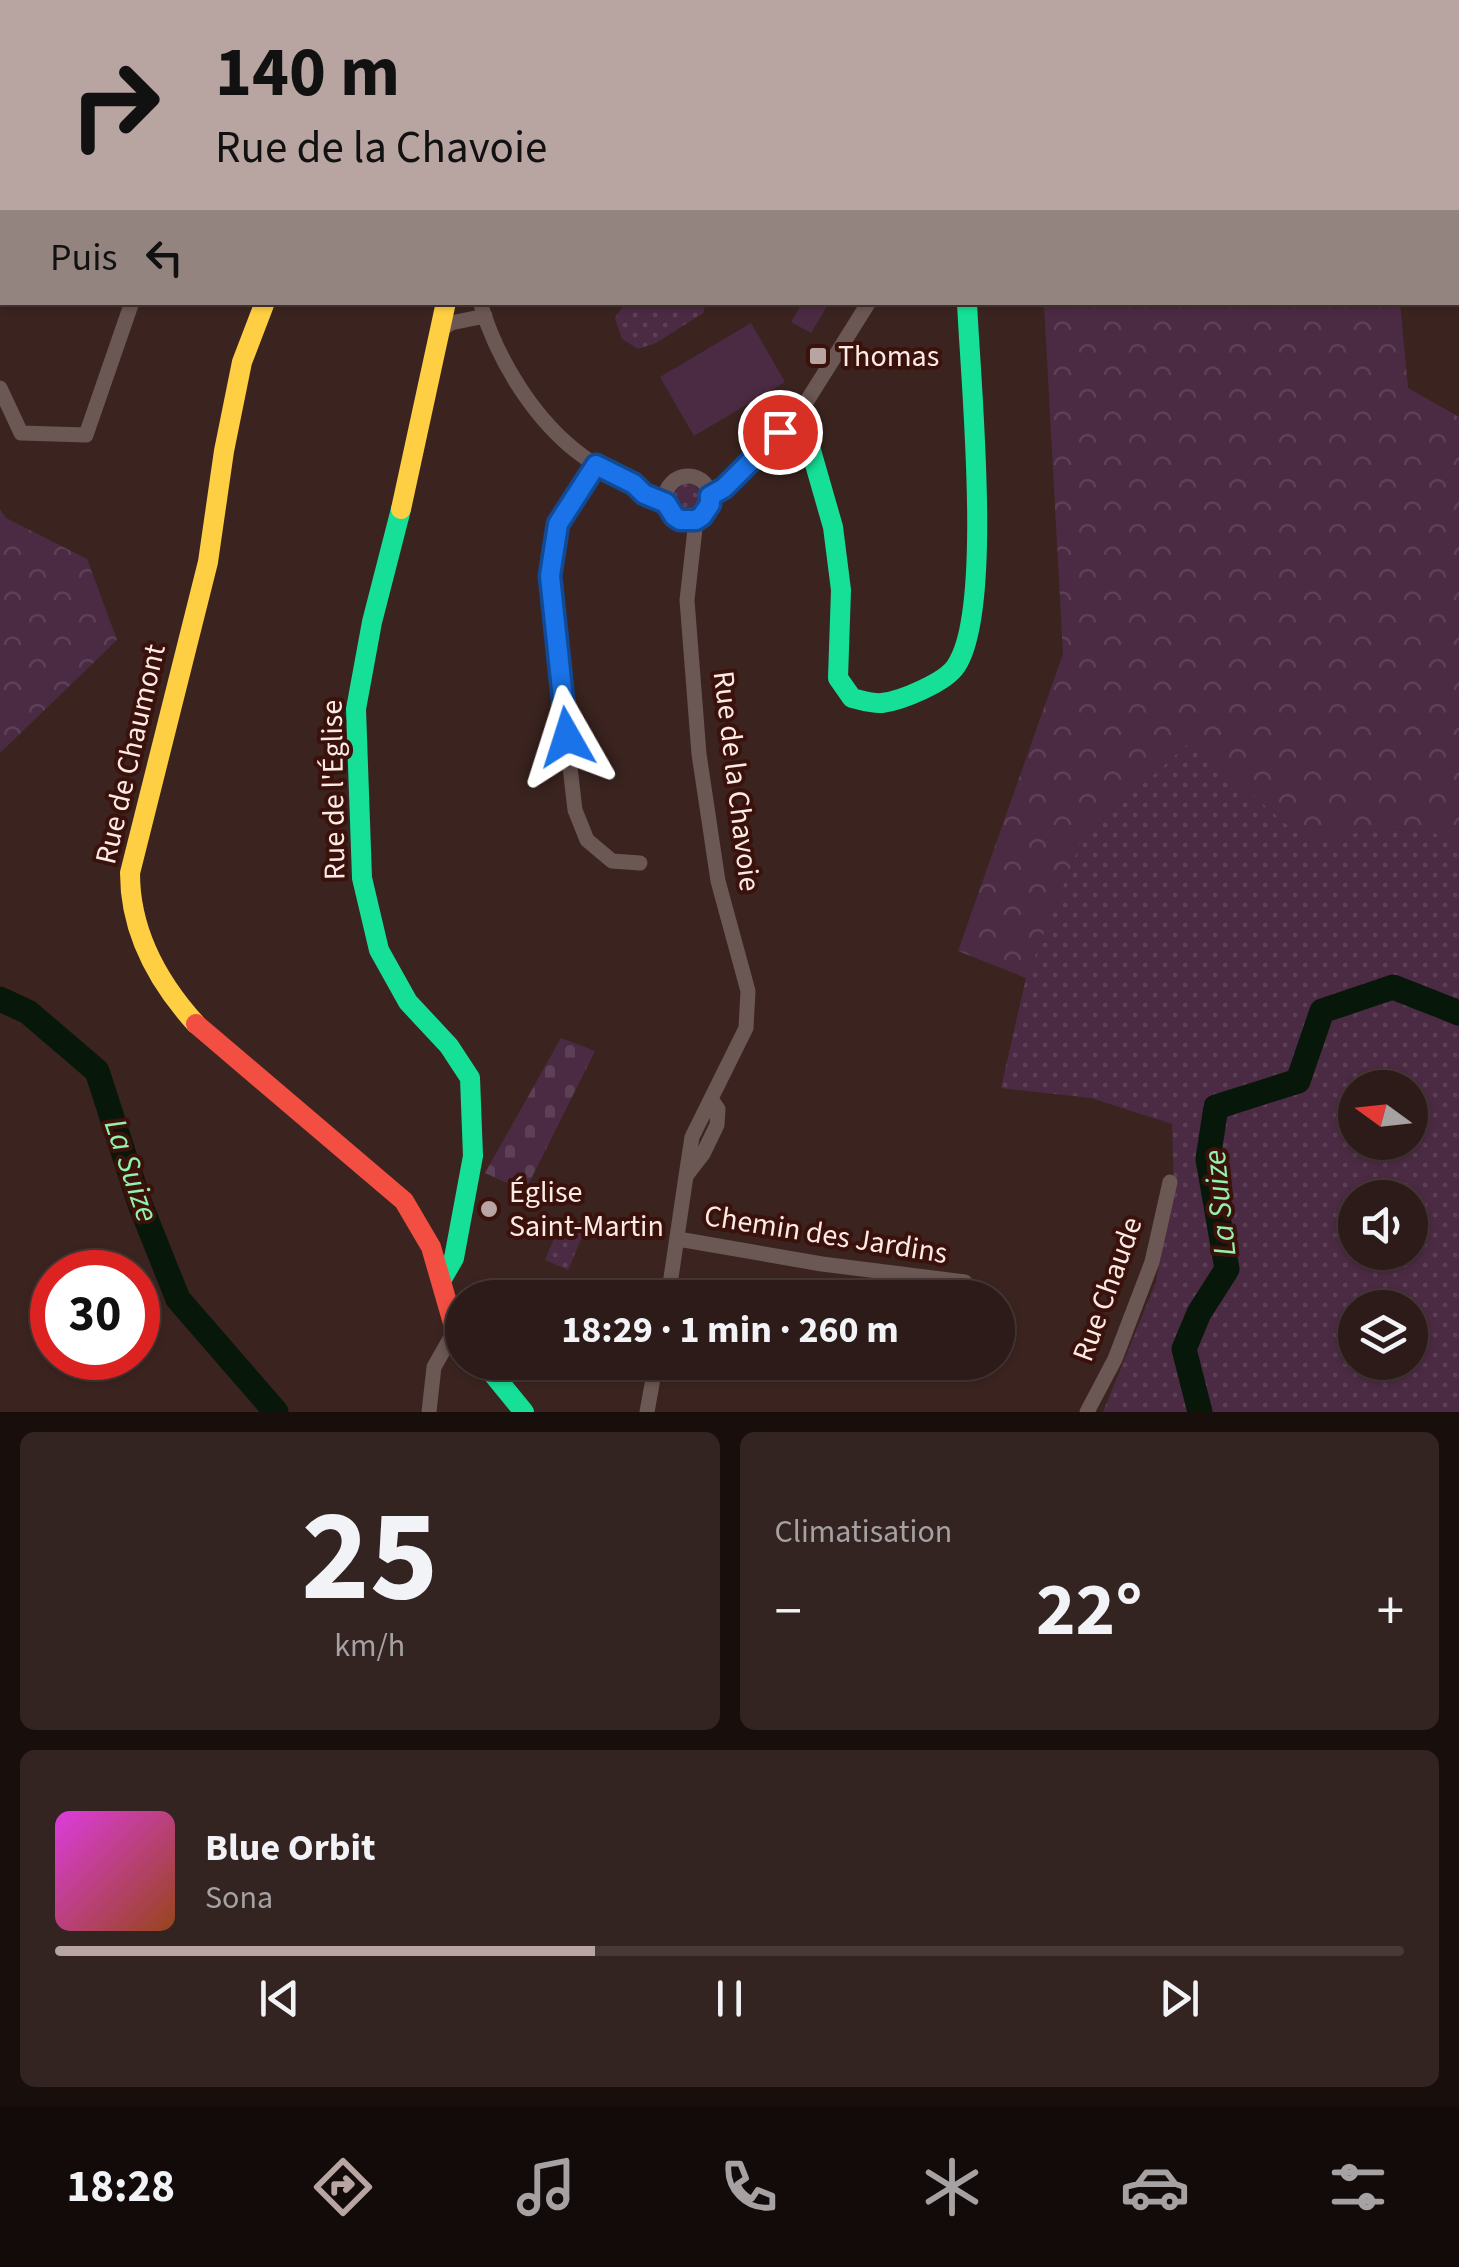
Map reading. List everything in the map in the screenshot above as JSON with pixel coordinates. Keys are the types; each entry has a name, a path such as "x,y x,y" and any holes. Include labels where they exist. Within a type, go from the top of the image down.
{"street":[{"path":"0,388 21,432 86,435 131,305"},
{"name":"Rue de Chaumont","path":"264,305 242,362 208,562 130,873 130,898 146,956 170,995 209,1038 404,1201 436,1251 445,1288"},
{"name":"Rue de l'Église","path":"442,1278 454,1258 473,1156 470,1078 449,1046 408,1002 378,950 362,878 356,709 372,622 396,534 445,305"},
{"path":"710,496 724,488 800,412 866,305"},
{"path":"800,412 833,527 841,590 838,678 852,698 881,703 927,688 956,667 968,631 978,566 967,305"},
{"path":"438,331 482,309 498,349 544,422 596,465 666,503 680,520 696,520 707,511 710,496 706,485 696,478"},
{"path":"596,465 558,524 550,576 554,621 575,810 587,840 612,862 640,863"},
{"path":"634,484 669,486 681,477 739,470"},
{"path":"666,503 669,486"},
{"name":"Rue de la Chavoie","path":"671,1280 686,1176 704,1154 716,1125 718,1109 711,1099 746,1028 748,991 718,881 700,754 687,600 696,520"},
{"name":"Rue Chaude","path":"1087,1412 1115,1359 1152,1262 1170,1182"},
{"name":"Chemin des Jardins","path":"678,1239 822,1264 949,1280"},
{"path":"428,1412 434,1367 445,1352"},
{"path":"497,1380 524,1412"},
{"path":"647,1412 653,1380"}],"green space":[{"path":"705,305 703,313 656,343 638,349 622,339 615,318 623,306"},
{"path":"801,305 828,305 811,333 791,322"},
{"path":"1044,305 1400,305 1408,388 1459,417 1459,840 1402,829 1308,843 1191,741 1082,839 1026,978 958,951 1063,654"},
{"path":"751,323 785,382 694,436 660,377"},
{"path":"687,470 708,479 717,500 708,521 687,530 666,521 657,500 666,479"},
{"path":"0,509 6,518 87,559 117,640 0,753"},
{"path":"1191,741 1308,843 1402,829 1459,840 1459,1412 1103,1412 1156,1282 1174,1188 1172,1124 1091,1098 1001,1088 1026,978 1082,839"},
{"path":"561,1038 595,1051 525,1191 485,1173"},
{"path":"564,1215 587,1225 568,1270 545,1260"}],"waterway":[{"name":"La Suize","path":"1200,1412 1184,1349 1199,1313 1227,1269 1208,1159 1216,1107 1298,1081 1322,1011 1393,987 1459,1013"},
{"name":"La Suize","path":"0,999 28,1012 97,1071 140,1204 178,1299 276,1412"}],"traffic: fast":[{"path":"800,412 833,527 841,590 838,678 852,698 867,702 882,703 911,695 943,678 956,666 968,637 974,596 977,491 967,305"},
{"path":"401,509 372,622 356,709 362,878 379,950 408,1002 449,1046 470,1078 473,1156 454,1258 442,1279"},
{"path":"498,1380 524,1412"}],"traffic: slow":[{"path":"196,1024 169,991 148,954 135,915 130,873 208,562 242,362 264,305"},
{"path":"401,509 445,305"}],"traffic: jam":[{"path":"196,1024 404,1201 431,1247 445,1295"}],"place":[{"name":"Thomas","path":"818,356"},
{"name":"Église Saint-Martin","path":"489,1209"}],"route":[{"path":"567,737 550,576 558,524 596,465 666,503 674,516 688,522 702,516 710,496 724,488 780,432"}]}
